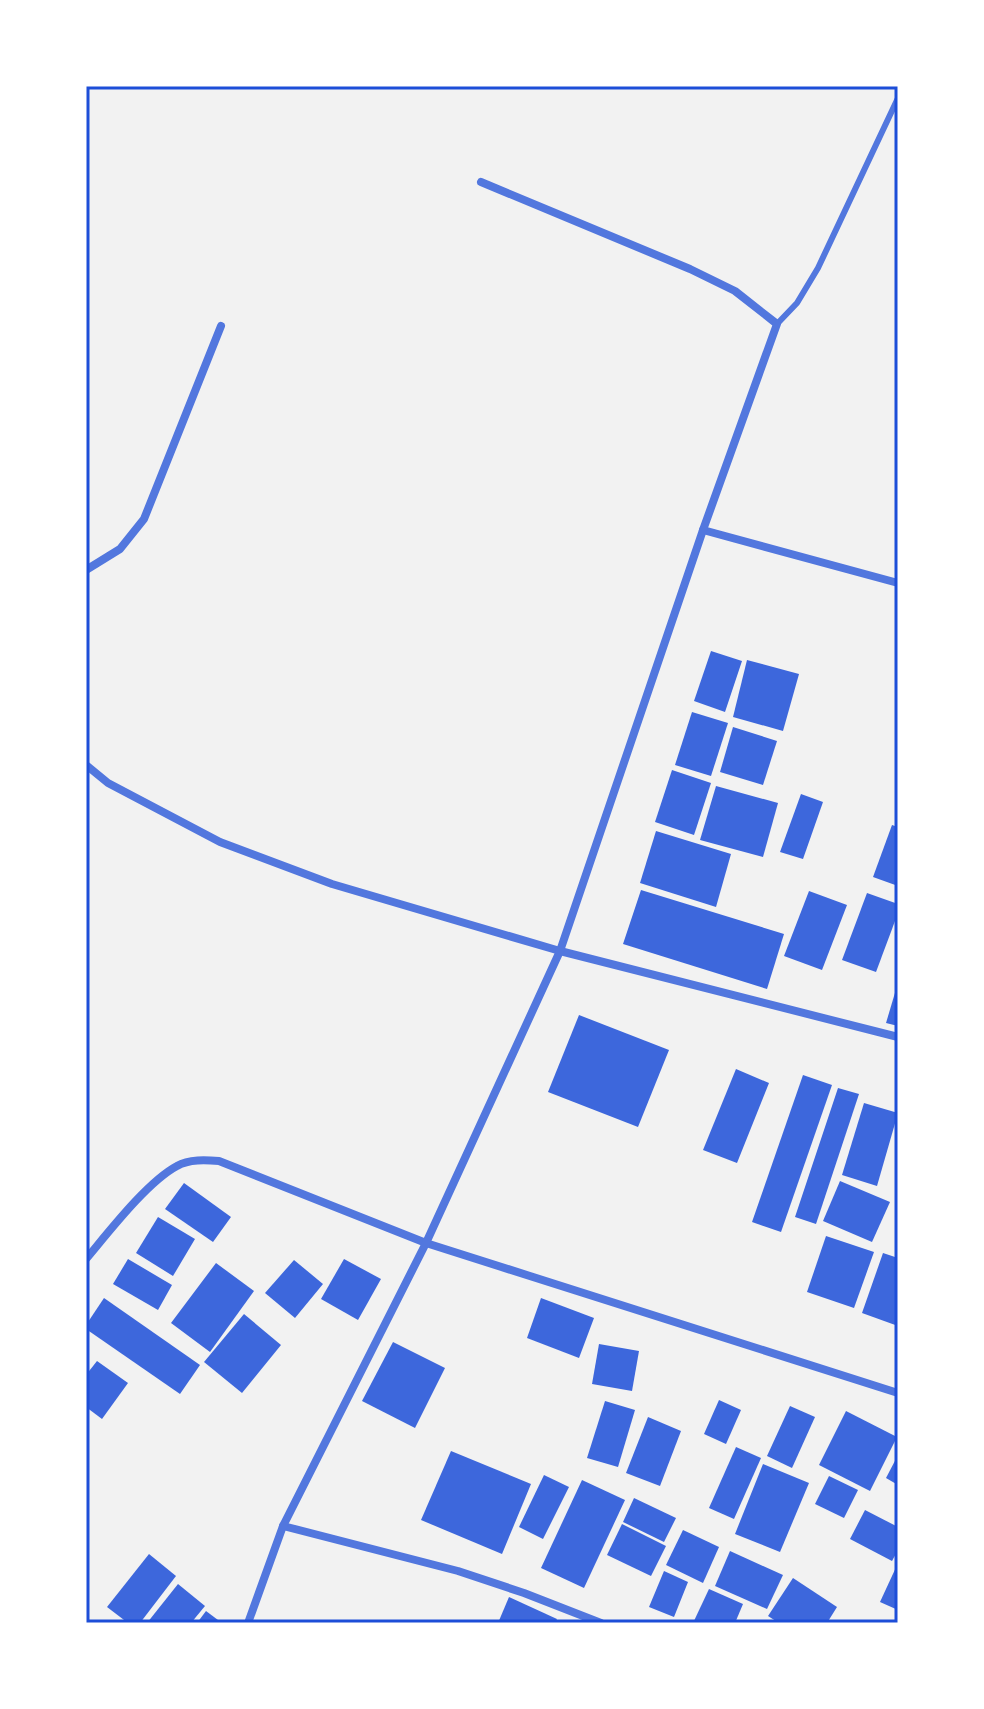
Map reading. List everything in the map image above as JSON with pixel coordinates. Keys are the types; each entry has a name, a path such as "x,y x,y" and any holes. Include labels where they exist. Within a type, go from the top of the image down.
{"street":[{"path":"248,1623 283,1526 426,1243 560,951 703,530 777,324 735,291 690,269 481,182"},
{"path":"86,570 120,549 144,519 221,326"},
{"path":"703,530 898,583"},
{"path":"86,765 108,783 220,842 332,884 560,951 898,1037"},
{"path":"86,1259 124,1214 177,1165 200,1160 219,1161 426,1243 898,1393"},
{"path":"283,1526 458,1571 601,1623"}],"lane":[{"path":"777,324 797,303 818,268 898,98"}],"building":[{"path":"711,651 742,661 725,712 694,701"},
{"path":"747,660 799,674 783,731 733,717"},
{"path":"692,712 728,723 711,776 675,765"},
{"path":"733,727 777,741 763,785 720,772"},
{"path":"672,770 711,783 694,835 655,822"},
{"path":"716,786 778,803 763,857 700,840"},
{"path":"801,794 823,802 803,859 780,852"},
{"path":"892,825 898,827 898,886 873,877"},
{"path":"656,831 731,854 716,907 640,883"},
{"path":"641,890 784,934 767,989 623,944"},
{"path":"809,891 847,905 822,970 784,956"},
{"path":"867,893 898,904 898,913 876,972 842,960"},
{"path":"898,986 898,1026 886,1023"},
{"path":"579,1015 669,1050 638,1127 548,1092"},
{"path":"736,1069 769,1083 737,1163 703,1150"},
{"path":"803,1075 832,1085 781,1232 752,1222"},
{"path":"838,1088 859,1094 816,1224 795,1217"},
{"path":"864,1103 898,1113 877,1186 842,1175"},
{"path":"840,1181 890,1202 872,1242 823,1221"},
{"path":"184,1183 231,1217 213,1242 165,1209"},
{"path":"158,1217 195,1239 173,1276 136,1253"},
{"path":"826,1236 874,1252 854,1308 807,1292"},
{"path":"883,1253 898,1258 898,1326 862,1313"},
{"path":"128,1259 172,1285 158,1310 113,1284"},
{"path":"344,1259 381,1279 358,1320 321,1299"},
{"path":"294,1260 323,1284 295,1318 265,1293"},
{"path":"216,1263 254,1291 210,1352 171,1323"},
{"path":"104,1298 200,1365 180,1394 86,1329"},
{"path":"541,1298 594,1318 579,1358 527,1338"},
{"path":"244,1314 281,1345 242,1393 204,1362"},
{"path":"393,1342 445,1368 415,1428 362,1401"},
{"path":"599,1344 639,1351 632,1391 592,1384"},
{"path":"97,1361 128,1383 102,1419 86,1407 86,1375"},
{"path":"719,1400 741,1410 726,1444 704,1434"},
{"path":"605,1401 635,1410 618,1467 587,1458"},
{"path":"790,1406 815,1417 792,1468 767,1456"},
{"path":"846,1411 897,1437 870,1491 819,1465"},
{"path":"648,1417 681,1431 660,1486 626,1473"},
{"path":"736,1447 761,1458 734,1519 709,1508"},
{"path":"451,1451 531,1484 502,1554 421,1520"},
{"path":"898,1455 898,1485 886,1478"},
{"path":"763,1464 809,1483 780,1552 735,1534"},
{"path":"544,1475 569,1487 543,1539 519,1527"},
{"path":"829,1476 858,1490 844,1518 815,1504"},
{"path":"582,1480 625,1500 584,1588 541,1568"},
{"path":"634,1498 676,1518 664,1542 623,1522"},
{"path":"865,1510 898,1527 898,1550 892,1561 850,1539"},
{"path":"622,1524 666,1546 651,1576 607,1555"},
{"path":"683,1530 719,1547 703,1583 666,1565"},
{"path":"730,1551 783,1575 767,1609 715,1586"},
{"path":"149,1554 176,1576 140,1623 128,1623 107,1607"},
{"path":"898,1563 898,1610 880,1602"},
{"path":"664,1571 688,1582 674,1617 649,1607"},
{"path":"793,1578 837,1607 827,1623 779,1623 768,1616"},
{"path":"178,1584 205,1606 191,1623 147,1623"},
{"path":"709,1589 743,1604 735,1623 693,1623"},
{"path":"509,1597 557,1619 555,1623 498,1623"},
{"path":"206,1611 222,1623 197,1623"}]}
